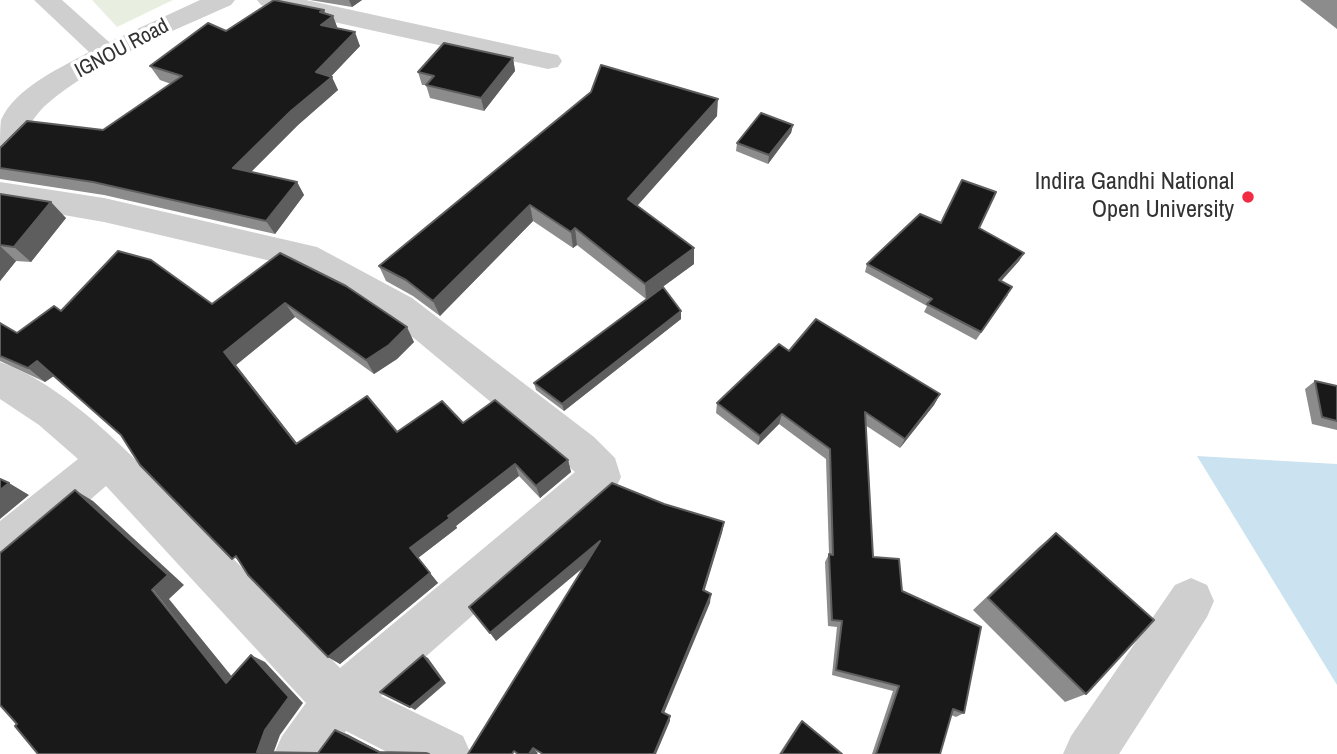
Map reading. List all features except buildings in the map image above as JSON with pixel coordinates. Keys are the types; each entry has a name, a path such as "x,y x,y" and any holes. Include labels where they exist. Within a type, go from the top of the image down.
{"street":[{"path":"47,0 108,55"},
{"name":"IGNOU Road","path":"0,143 13,111 108,55 222,0"},
{"path":"270,0 548,61"},
{"path":"0,193 117,213 306,256 336,269 369,287 451,346 597,467 600,477 338,701 300,754"},
{"path":"0,378 53,413 108,459 338,701 445,754"},
{"path":"0,550 108,459"},
{"path":"1089,754 1191,601"}],"green space":[{"path":"92,0 173,0 117,27"}],"water":[{"path":"1197,456 1337,464 1337,685"}],"place":[{"name":"Indira Gandhi National Open University","path":"1248,197"}]}
